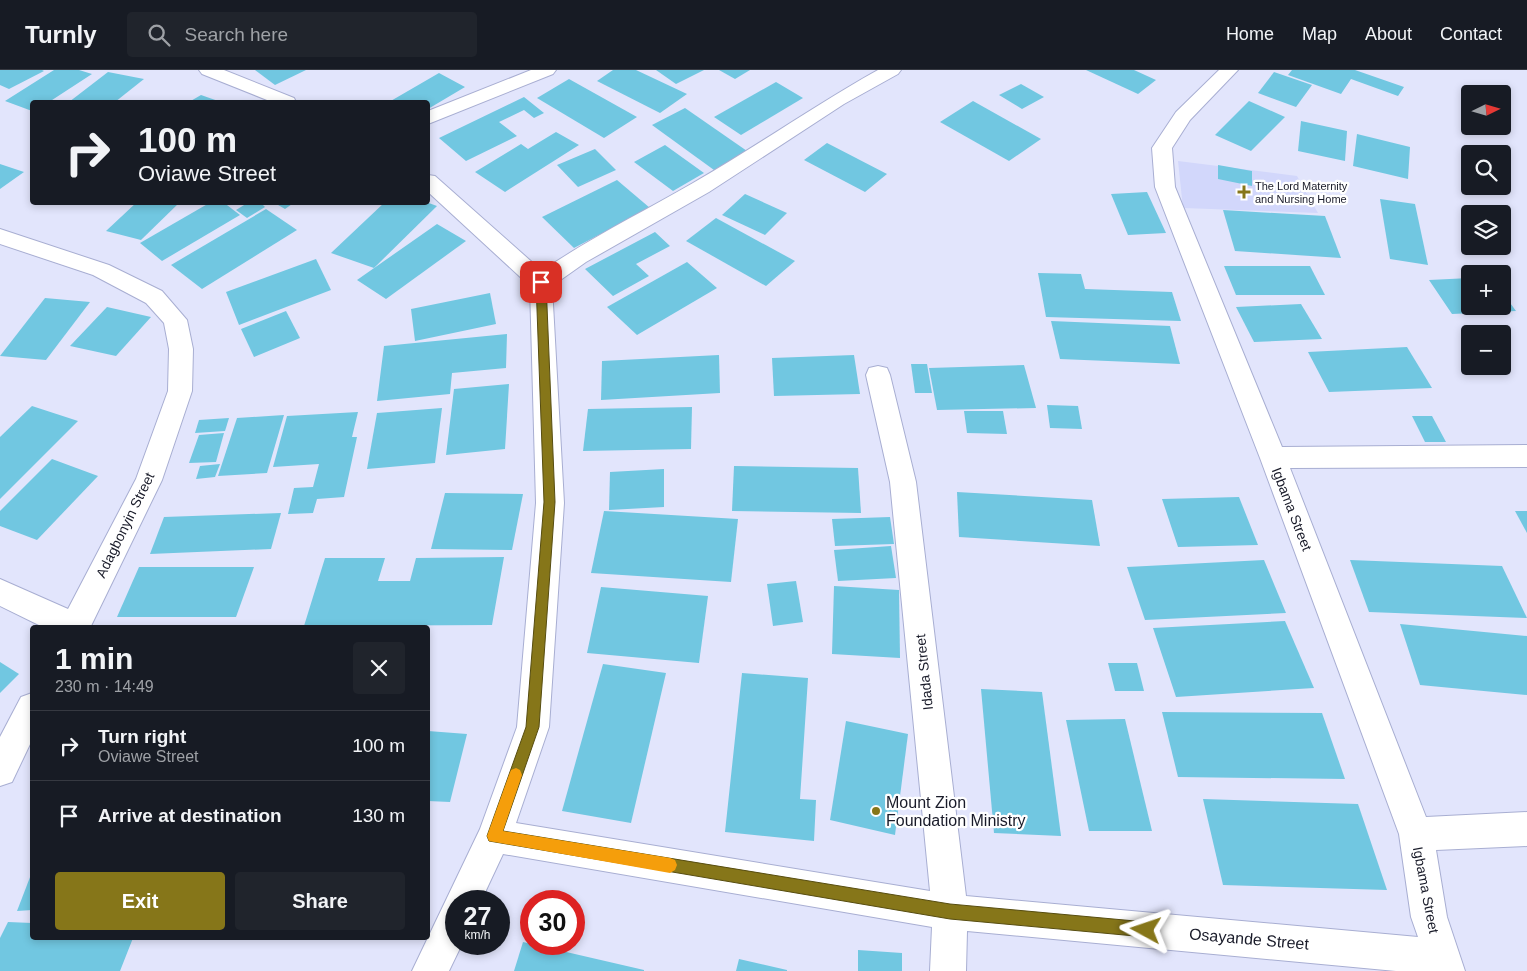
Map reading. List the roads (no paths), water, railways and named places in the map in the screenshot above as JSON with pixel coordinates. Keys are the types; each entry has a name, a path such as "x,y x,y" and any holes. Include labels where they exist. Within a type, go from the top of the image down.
{"street":[{"path":"208,70 282,100"},
{"path":"430,117 547,70"},
{"path":"541,282 578,257 702,186 837,100 892,70"},
{"name":"Igbama Street","path":"1229,70 1183,116 1162,148 1165,187 1273,458 1416,834 1429,917 1444,964"},
{"path":"430,183 541,282 550,502 533,727 494,836 468,890"},
{"name":"Adagbonyin Street","path":"0,236 101,270 154,297 175,320 181,349 180,391 149,480 75,625"},
{"name":"Idada Street","path":"878,376 903,482 950,912 948,971"},
{"path":"1273,458 1527,456"},
{"path":"0,592 70,625"},
{"path":"0,770 30,712"},
{"path":"1416,834 1527,829"},
{"name":"Osayande Street","path":"494,836 950,912 1444,964"},
{"path":"430,971 445,939"}],"place":[{"name":"The Lord Maternity and Nursing Home","path":"1244,192"},
{"name":"Mount Zion Foundation Ministry","path":"876,811"}]}
